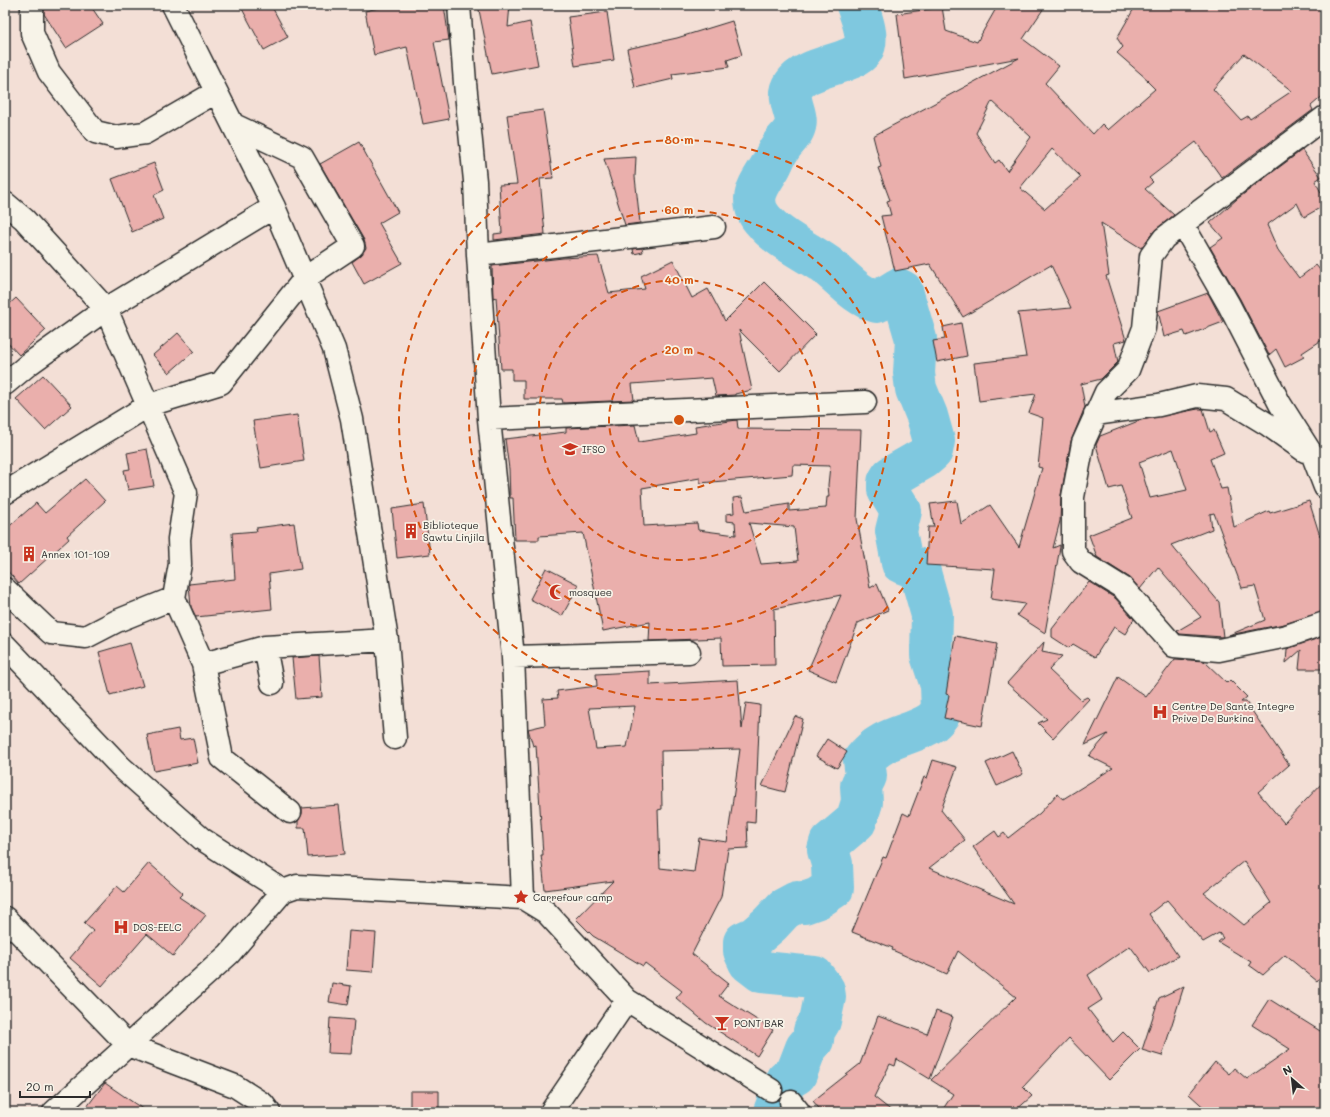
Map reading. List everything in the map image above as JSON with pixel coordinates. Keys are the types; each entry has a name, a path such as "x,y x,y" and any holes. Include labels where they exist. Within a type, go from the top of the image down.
{"street":[{"path":"32,5 32,33 49,72 95,132 116,137 145,133 216,92"},
{"path":"173,5 274,207 334,349 352,419 388,640 395,738"},
{"path":"460,5 465,83 475,181 478,255 489,419 513,657 523,898"},
{"path":"1325,117 1184,225 1164,238 1151,256 1144,328 1128,370 1106,392 1095,414 1083,443 1073,498 1073,551 1080,562 1124,588 1174,646 1219,650 1287,636 1325,623"},
{"path":"5,493 149,405 221,383 305,278 353,246 302,157 234,125"},
{"path":"5,203 24,219 106,309 186,493 179,539 180,564 174,598 203,664 222,758 290,812"},
{"path":"5,384 29,364 106,309 274,207"},
{"path":"1184,225 1229,305 1280,404 1313,456 1325,487"},
{"path":"478,255 714,227"},
{"path":"1095,414 1159,405 1197,396 1226,399 1267,424 1313,456"},
{"path":"489,419 865,402"},
{"path":"5,589 51,633 86,637 117,621 174,598"},
{"path":"203,664 265,647 388,640"},
{"path":"5,645 121,767 196,834 283,891"},
{"path":"265,647 272,683"},
{"path":"513,657 689,652"},
{"path":"54,1112 229,954 283,891 297,886 523,898 546,912 627,1000 771,1090"},
{"path":"5,918 128,1045 235,1086 263,1104 270,1112"},
{"path":"551,1112 627,1000"}],"building":[{"path":"44,5 90,5 103,24 66,48 44,14"},
{"path":"240,5 271,5 288,37 264,50"},
{"path":"392,5 444,5 449,40 434,42 449,119 423,124 407,47 374,55 365,11"},
{"path":"478,5 510,5 508,27 530,22 538,65 492,74"},
{"path":"998,5 1046,5 1023,39 1059,66 1045,83 1093,134 1102,124 1108,130 1155,89 1147,81 1148,80 1117,53 1123,47 1117,38 1136,5 1325,5 1325,94 1311,106 1313,110 1222,178 1196,142 1149,178 1153,182 1145,189 1174,215 1154,231 1141,248 1101,223 1109,275 1106,276 1126,340 1114,343 1118,362 1101,379 1081,384 1085,407 1071,441 1061,495 1060,521 1053,548 1060,545 1060,547 1045,633 1017,615 1025,604 991,599 995,569 926,565 928,527 934,527 930,504 957,501 961,524 990,505 1019,547 1042,468 1038,467 1043,418 1029,413 1036,394 979,401 974,363 1026,357 1018,313 1071,308 1051,265 963,317 930,264 895,271 881,216 891,215 887,201 890,200 878,168 881,167 873,136 1019,58 905,79 897,14 942,7 946,31 977,42","holes":["1244,54 1292,91 1250,119 1248,116 1241,120 1213,89","992,101 1031,137 1007,171 999,160 995,163 976,133","1052,149 1081,177 1045,209 1020,188"]},
{"path":"607,12 614,60 575,66 568,17"},
{"path":"732,21 742,55 727,60 729,67 672,74 673,79 635,88 627,49 677,38"},
{"path":"543,110 553,178 540,179 545,234 494,240 494,234 502,233 499,185 517,184 507,115"},
{"path":"359,142 398,212 379,223 402,263 364,284 352,262 360,256 366,248 364,240 320,164"},
{"path":"1302,150 1321,177 1315,181 1325,200 1325,205 1304,217 1297,203 1267,225 1278,250 1299,278 1316,265 1325,276 1325,338 1302,353 1304,357 1285,367 1276,349 1269,355 1240,299 1210,247 1223,238 1210,223 1237,199"},
{"path":"636,157 635,177 640,223 625,225 604,159"},
{"path":"154,163 164,190 154,195 163,219 132,232 112,179"},
{"path":"642,248 643,252 634,254 633,249"},
{"path":"598,256 609,293 645,289 641,276 673,260 692,298 708,289 725,321 764,282 816,334 780,371 739,330 752,390 735,395 716,396 712,378 632,384 634,400 563,403 562,399 524,399 524,380 512,380 512,369 501,369 496,297 493,298 492,266 563,258"},
{"path":"1208,293 1223,322 1186,336 1184,331 1164,337 1158,311"},
{"path":"16,298 46,330 19,355 5,340 5,308"},
{"path":"961,323 967,356 937,362 933,341 945,339 943,327"},
{"path":"178,333 194,351 169,373 153,355"},
{"path":"43,375 72,406 45,430 16,399"},
{"path":"1203,409 1210,432 1214,430 1224,453 1210,459 1221,489 1227,488 1234,527 1269,511 1270,513 1309,501 1320,536 1322,535 1325,551 1325,611 1284,624 1229,635 1265,620 1255,586 1242,588 1214,513 1210,514 1212,529 1171,545 1219,602 1223,637 1180,634 1177,631 1201,617 1158,567 1140,589 1130,578 1097,557 1089,535 1132,518 1121,486 1109,489 1096,445 1100,436 1141,420","holes":["1173,449 1187,490 1150,498 1139,462"]},
{"path":"297,415 304,461 261,468 253,421"},
{"path":"737,420 738,429 861,430 857,519 870,588 877,584 888,610 858,623 836,682 808,670 841,595 774,609 775,665 722,666 721,638 649,641 650,622 603,631 583,533 539,536 539,540 515,540 513,498 510,498 509,469 505,439 566,432 566,428 635,425 639,442 696,433 695,426","holes":["793,465 830,466 828,485 829,497 827,497 826,508 789,511 789,504 746,511 742,497 733,498 734,513 726,514 726,521 735,522 736,535 698,530 697,523 644,526 642,488 700,478 700,483 792,475","749,523 794,527 798,561 761,564"]},
{"path":"147,449 154,486 128,490 124,470 130,469 127,453"},
{"name":"Annex 101-109","path":"85,479 105,501 67,536 69,539 19,584 5,568 5,530 36,503 45,513"},
{"name":"Biblioteque Sawtu Linjila","path":"424,504 430,554 397,558 392,509"},
{"path":"294,523 301,569 269,574 272,609 196,617 191,607 189,584 235,579 232,533 257,531 256,528"},
{"path":"546,568 579,585 562,616 530,599"},
{"path":"1089,582 1115,598 1134,619 1125,634 1114,627 1095,657 1073,644 1069,648 1052,637 1052,629"},
{"path":"955,636 997,644 982,726 944,718 949,695 946,694"},
{"path":"1325,636 1325,669 1299,669 1301,650 1286,663 1287,649"},
{"path":"1044,642 1042,652 1062,656 1049,670 1081,700 1087,697 1089,699 1053,738 1038,723 1047,719 1007,683"},
{"path":"130,643 143,686 110,695 99,652"},
{"path":"319,656 322,697 296,699 292,658"},
{"path":"1175,659 1204,661 1227,683 1230,680 1247,697 1241,702 1246,702 1289,765 1258,792 1284,823 1325,780 1325,971 1317,981 1285,955 1263,975 1249,965 1251,962 1218,942 1223,938 1219,933 1203,942 1167,900 1149,914 1178,956 1150,973 1130,946 1088,975 1102,1000 1088,1009 1113,1042 1123,1032 1140,1049 1109,1080 1069,1038 1023,1087 1032,1096 1014,1112 941,1112 953,1094 931,1080 1016,997 958,951 947,974 892,950 893,948 852,932 883,857 886,858 903,813 909,816 924,777 927,778 933,760 957,767 941,810 965,840 929,868 1014,904 973,847 995,831 999,837 1004,833 1008,838 1040,813 1057,794 1063,799 1113,768 1089,756 1108,734 1085,745 1118,677 1146,697","holes":["1244,861 1271,903 1244,925 1204,893"]},
{"path":"650,671 650,685 738,680 742,729 746,703 760,705 755,823 747,822 748,848 728,849 721,897 692,954 729,983 719,996 773,1030 757,1056 706,1023 676,998 682,991 645,963 643,966 593,936 576,919 613,881 545,890 541,855 543,855 536,745 533,746 528,729 545,725 543,699 558,698 557,691 597,686 596,674","holes":["635,706 627,747 596,749 589,708","740,749 727,842 699,838 694,872 660,868 658,810 662,809 661,751"]},
{"path":"795,716 803,719 785,792 762,786"},
{"path":"178,729 180,740 193,738 198,763 154,771 147,735"},
{"path":"827,739 847,752 837,768 816,756"},
{"path":"1012,751 1023,774 997,786 986,763"},
{"path":"339,805 345,854 308,857 305,828 298,828 298,821 302,814 302,808"},
{"name":"DOS-EELC","path":"149,863 183,893 179,897 206,915 173,956 147,934 102,986 70,958 93,931 84,923 117,886 124,892"},
{"path":"349,931 376,933 373,972 346,970"},
{"path":"332,983 351,986 348,1005 329,1002"},
{"path":"1184,986 1162,1056 1142,1050 1159,998"},
{"path":"1269,999 1325,1034 1325,1112 1209,1112 1189,1094 1215,1062 1229,1074 1234,1068 1247,1079 1290,1049 1252,1025"},
{"path":"936,1011 953,1017 930,1079 897,1059 895,1066 890,1064 874,1097 893,1112 822,1112 813,1101 860,1064 878,1016 927,1034"},
{"path":"330,1018 354,1020 351,1054 328,1053"},
{"path":"105,1083 147,1112 83,1112"},
{"path":"410,1091 439,1091 439,1112 410,1112"}],"waterway":[{"path":"774,1112 786,1080 796,1074 806,1048 813,1040 814,1031 820,1021 825,997 824,990 814,977 762,972 749,962 744,951 744,942 755,937 784,909 797,902 804,903 818,898 833,888 832,864 828,850 830,843 856,821 862,802 861,786 866,776 864,760 871,752 888,741 915,731 932,722 942,710 941,685 931,655 932,615 919,569 902,563 896,531 901,511 888,490 888,482 891,477 924,458 932,451 934,441 927,416 916,389 914,373 916,339 902,291 898,289 877,302 862,295 826,265 785,239 770,227 762,219 756,208 755,202 760,184 778,151 791,134 796,124 796,118 791,102 791,91 794,85 800,78 809,73 850,59 863,49 866,39 863,21 857,5"}],"place":[{"name":"IFSO","path":"570,449"},
{"name":"Biblioteque Sawtu Linjila","path":"411,531"},
{"name":"Annex 101-109","path":"29,554"},
{"name":"mosquee","path":"557,592"},
{"name":"Centre De Sante Integre Prive De Burkina","path":"1160,712"},
{"name":"Carrefour camp","path":"521,897"},
{"name":"DOS-EELC","path":"121,927"},
{"name":"PONT BAR","path":"722,1023"}]}
